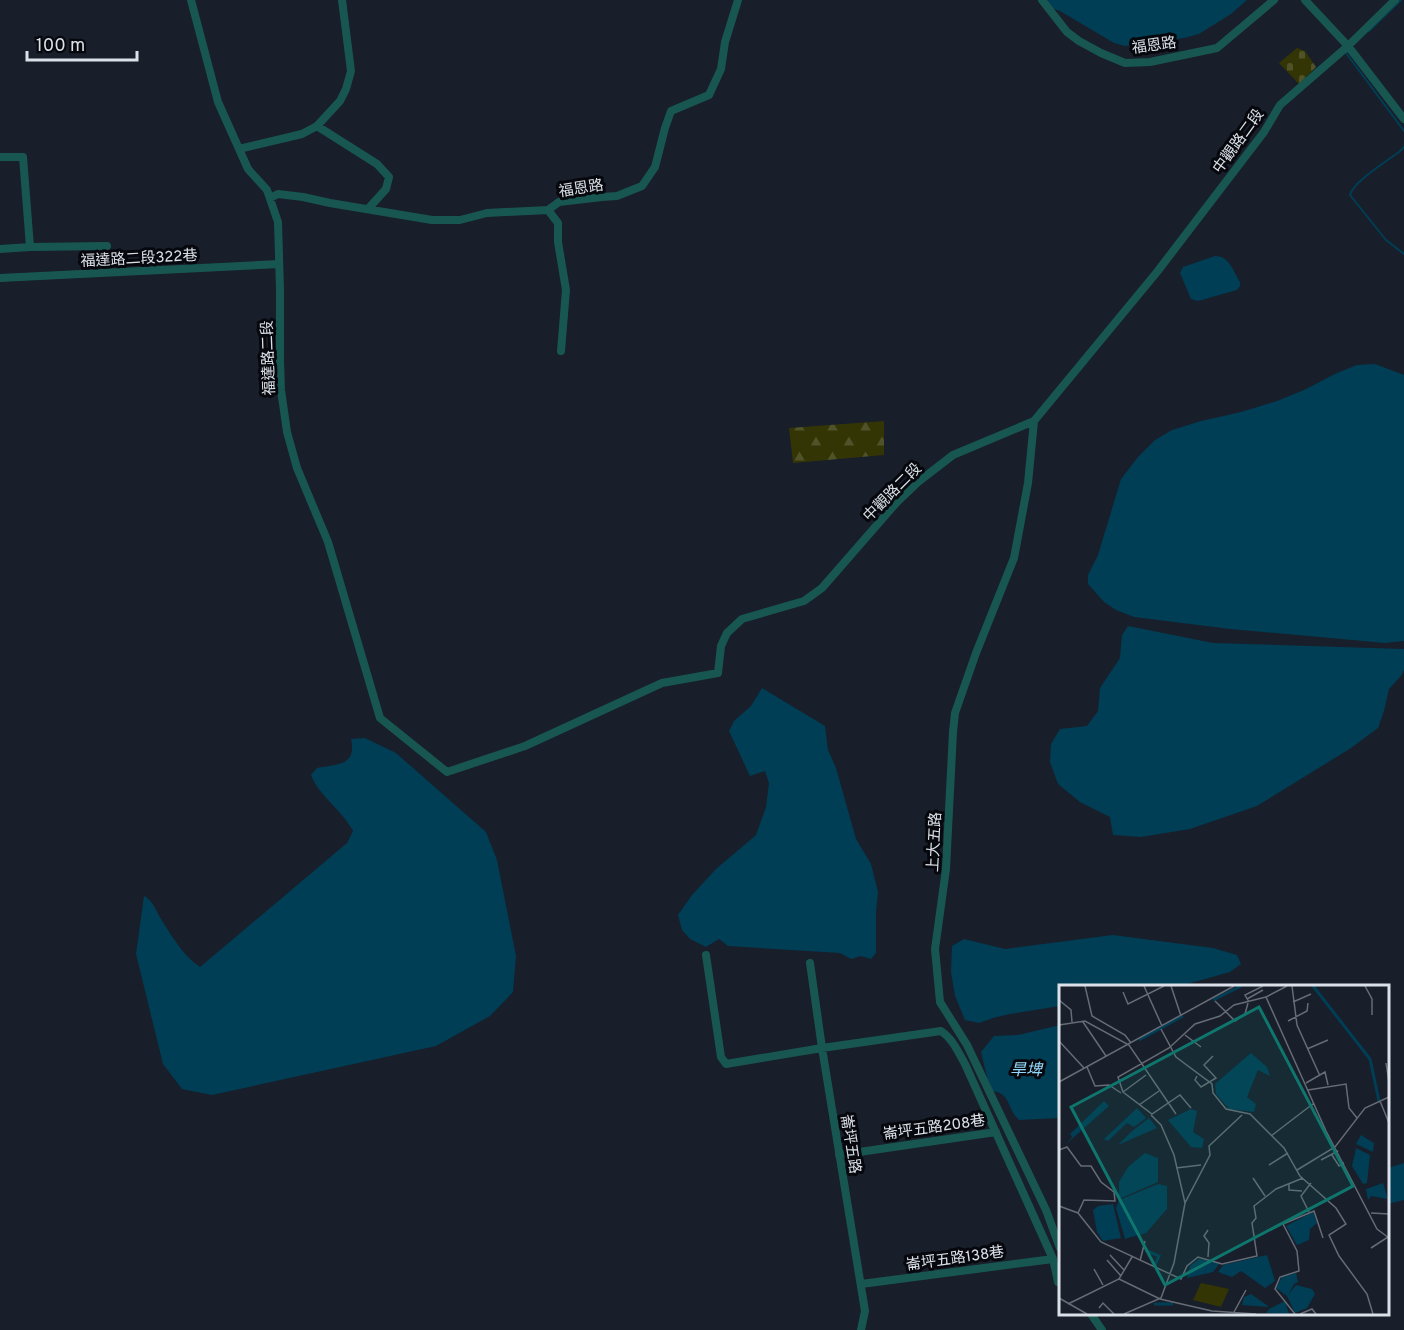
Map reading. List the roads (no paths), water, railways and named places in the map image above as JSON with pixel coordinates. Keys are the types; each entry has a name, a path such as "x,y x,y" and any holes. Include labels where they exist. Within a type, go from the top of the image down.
{"street":[{"name":"福達路二段","path":"191,0 218,102 248,169 267,190 278,222 279,361 287,432 297,468 328,542 380,718"},
{"path":"239,149 302,134 317,126 340,101 351,71 342,0"},
{"name":"福恩路","path":"270,198 278,194 432,220 459,220 488,213 548,210 559,202 617,196 642,186 655,167 671,111 710,95 721,69 725,42 738,0"},
{"name":"福恩路","path":"1042,0 1067,32 1101,53 1125,63 1150,62 1218,48 1274,0"},
{"path":"1305,0 1348,46 1404,119"},
{"name":"中觀路二段","path":"380,718 447,772 525,746 662,683 718,673 721,646 727,633 742,619 804,601 822,588 897,502 953,454 1034,421 1162,266 1264,132 1280,105 1348,46 1395,0"},
{"path":"317,126 377,164 389,177 386,189 368,209"},
{"path":"0,157 23,157 30,247"},
{"path":"548,210 558,223 558,242 566,290 561,351"},
{"path":"0,249 107,246"},
{"name":"福達路二段322巷","path":"0,278 279,264"},
{"name":"上大五路","path":"1034,421 1028,483 1014,558 976,653 952,732 946,869 935,949 940,1002 967,1045 1046,1210 1059,1245"},
{"path":"706,955 721,1057 726,1064 941,1031 952,1041 965,1064 1053,1259 1058,1282"},
{"name":"崙坪五路","path":"810,963 865,1311 861,1330"},
{"path":"952,1041 955,1028"},
{"name":"崙坪五路208巷","path":"839,1155 996,1132"},
{"name":"崙坪五路138巷","path":"861,1284 1053,1259"},
{"path":"1092,1315 1102,1330"}],"water":[{"path":"1045,0 1247,0 1231,14 1199,34 1125,46 1114,43 1051,8"},
{"path":"1215,256 1224,258 1230,264 1240,286 1237,290 1198,301 1191,299 1180,273 1183,267"},
{"path":"1375,364 1404,375 1404,641 1385,643 1230,629 1134,617 1104,602 1088,584 1088,575 1098,555 1121,479 1155,440 1172,430 1277,401 1357,365"},
{"path":"1128,626 1213,643 1404,649 1404,670 1389,689 1378,728 1351,748 1257,806 1190,829 1141,837 1113,835 1110,817 1080,802 1058,784 1050,762 1051,744 1060,729 1087,726 1098,711 1100,688 1120,658 1122,635"},
{"path":"762,688 825,726 828,750 836,768 856,839 871,864 878,892 876,953 871,959 861,956 851,959 840,953 728,946 719,939 706,947 690,939 682,930 678,915 692,895 716,869 756,835 766,807 769,783 765,771 750,776 729,731 734,721 751,706"},
{"path":"365,738 396,753 486,832 497,860 516,956 513,992 490,1016 436,1046 212,1095 182,1089 163,1064 136,954 144,896 152,903 183,951 200,967 347,843 353,831 343,816 319,790 311,775 317,768 344,762 351,754 351,739"},
{"path":"1113,935 1213,948 1237,955 1241,964 1230,972 1184,985 1059,985 1059,1006 1010,1014 979,1023 965,1020 955,996 951,972 952,946 964,939 1005,949"},
{"name":"旱埤","path":"1059,1025 1059,1118 1019,1120 1003,1095 993,1091 989,1085 981,1052 994,1036 1018,1035"},
{"path":"1404,1163 1404,1200 1389,1204 1389,1168"}],"waterway":[{"path":"1369,31 1401,0"},
{"path":"1347,52 1404,131"},
{"path":"1404,147 1357,184 1350,195 1386,240 1404,254"}]}
